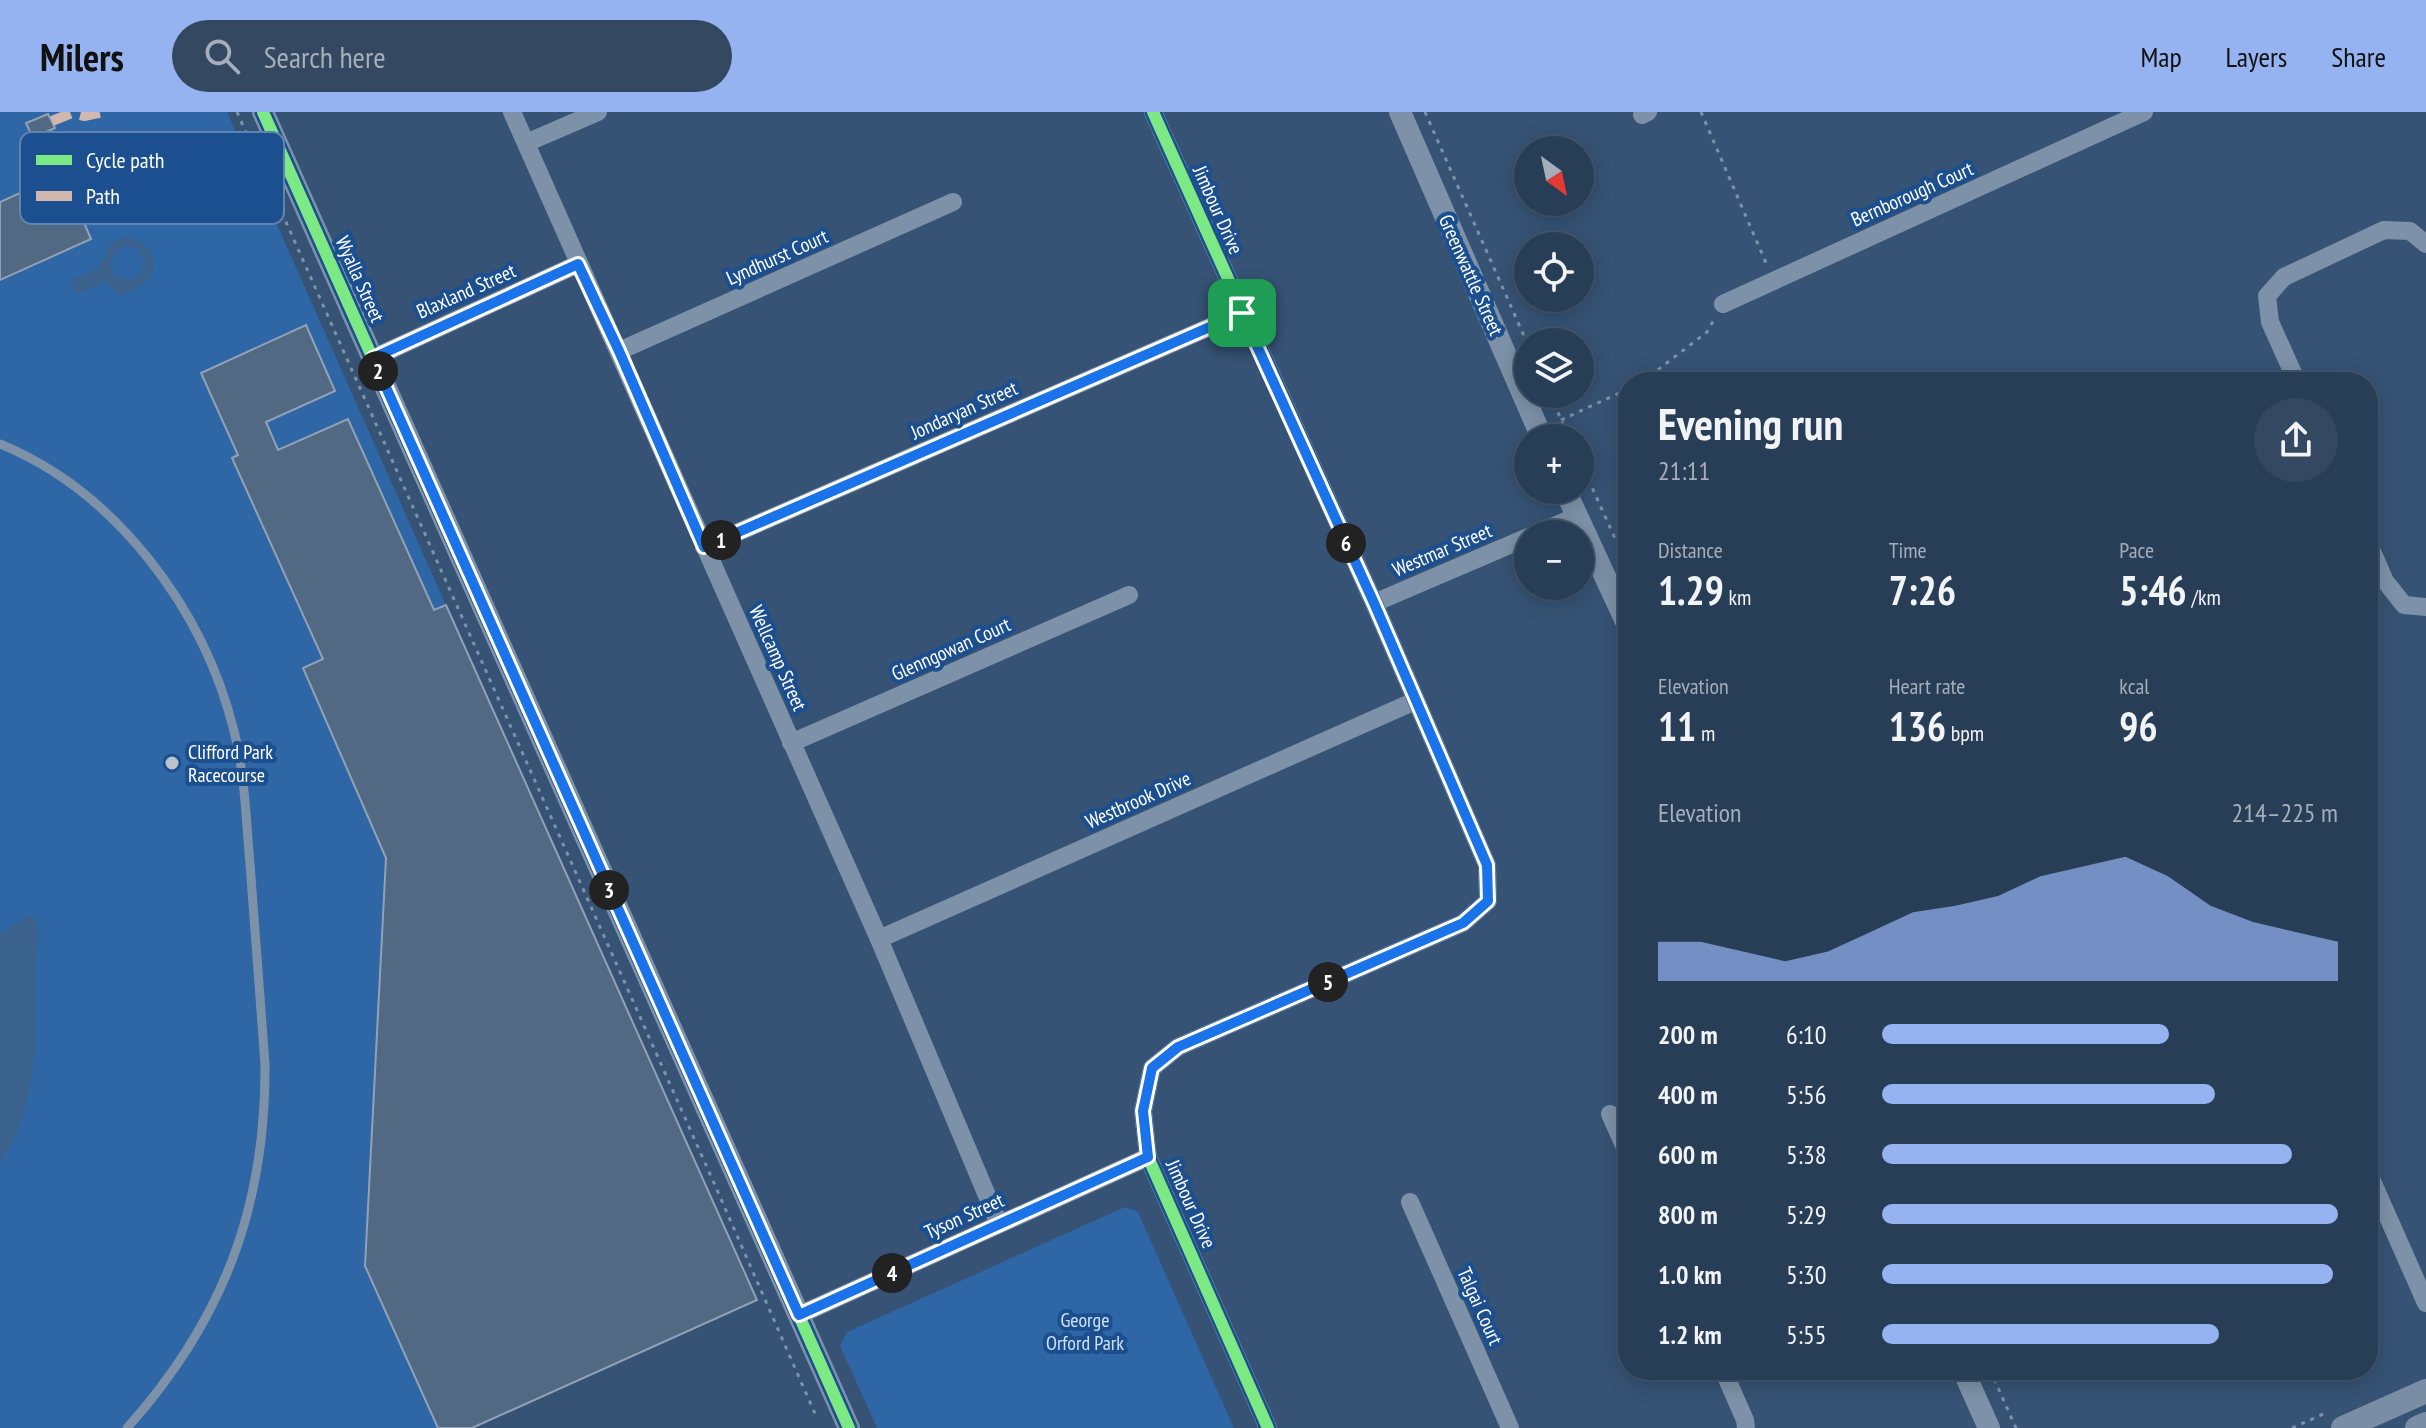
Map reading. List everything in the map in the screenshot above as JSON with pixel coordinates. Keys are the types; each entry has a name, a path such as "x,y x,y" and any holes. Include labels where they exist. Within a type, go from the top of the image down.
{"main road":[{"path":"2343,1428 2426,1391"},
{"path":"2417,1428 2426,1424"}],"street":[{"name":"Wyalla Street","path":"263,112 272,132"},
{"name":"Wellcamp Street","path":"512,112 879,939 999,1224"},
{"path":"526,143 598,112"},
{"name":"Jimbour Drive","path":"1153,112 1374,603 1487,865 1488,901 1463,923 1178,1047 1152,1068 1143,1111 1148,1157 1268,1428"},
{"name":"Greenwattle Street","path":"1400,112 1536,424"},
{"name":"Bernborough Court","path":"1723,304 2116,118 2144,112"},
{"name":"Wyalla Street","path":"284,159 849,1428"},
{"name":"Lyndhurst Court","path":"619,351 953,202"},
{"path":"2292,372 2270,322 2267,296 2284,277 2384,230 2410,231 2426,244"},
{"name":"Blaxland Street","path":"373,358 578,264"},
{"name":"Jondaryan Street","path":"704,547 1242,313"},
{"path":"1571,504 1618,604"},
{"path":"1568,520 1577,516"},
{"name":"Westmar Street","path":"1374,603 1514,543"},
{"path":"2378,565 2385,581 2404,605 2426,607"},
{"name":"Glenngowan Court","path":"791,743 1129,595"},
{"name":"Westbrook Drive","path":"879,939 1415,701"},
{"path":"1610,1114 1618,1132"},
{"name":"Tyson Street","path":"799,1315 1148,1157"},
{"path":"2378,1195 2426,1303"},
{"name":"Talgai Court","path":"1410,1202 1510,1428"},
{"path":"1727,1380 1746,1428"},
{"path":"1967,1380 1989,1428"}],"lane":[{"path":"0,444 38,462 69,483 98,507 149,560 184,611 206,653 228,708 242,769 265,1064 265,1117 256,1182 237,1250 209,1312 173,1373 127,1428"}],"path":[{"path":"237,112 246,132"},
{"path":"1425,112 1520,328"},
{"path":"1701,112 1774,281"},
{"path":"284,218 816,1416"},
{"path":"1655,372 1707,332 1723,304"},
{"path":"1561,420 1618,394"},
{"path":"1556,408 1563,424"},
{"path":"1594,492 1618,545"},
{"path":"1994,1380 2016,1428"}],"green space":[{"name":"Clifford Park Racecourse","path":"0,112 227,112 236,132 20,132 20,224 277,224 446,605 303,669 386,858 365,1266 438,1428 0,1428"},
{"name":"George Orford Park","path":"1125,1207 1138,1212 1234,1428 877,1428 840,1346 847,1332"}],"shaded area":[{"path":"126,237 141,242 151,253 153,267 146,281 123,295 107,282 76,295 70,280 97,268 111,245","holes":["127,246 139,250 145,262 140,274 129,280 116,276 110,264 115,252"]},
{"path":"28,916 36,919 38,930 33,1066 22,1116 0,1163 0,935"}],"building":[{"path":"48,114 55,128 46,132 30,132 26,123"},
{"path":"20,193 20,224 87,224 91,239 0,280 0,202"},
{"path":"306,325 335,391 266,422 278,450 348,419 434,610 446,605 757,1300 472,1428 438,1428 365,1266 386,858 303,668 323,659 232,458 238,455 201,373"}],"marked path":[{"path":"52,121 72,113 84,116 104,112"}],"cycle path":[{"path":"263,112 272,132"},
{"path":"1153,112 1374,603 1487,865 1488,901 1463,923 1178,1047 1152,1068 1143,1111 1148,1157 1268,1428"},
{"path":"284,159 849,1428"}],"place":[{"name":"Clifford Park Racecourse","path":"172,763"}],"route":[{"path":"578,264 704,547 1242,313 1374,603 1487,865 1488,901 1463,923 1178,1047 1152,1068 1143,1111 1148,1157 799,1315 373,358 578,264"}]}
